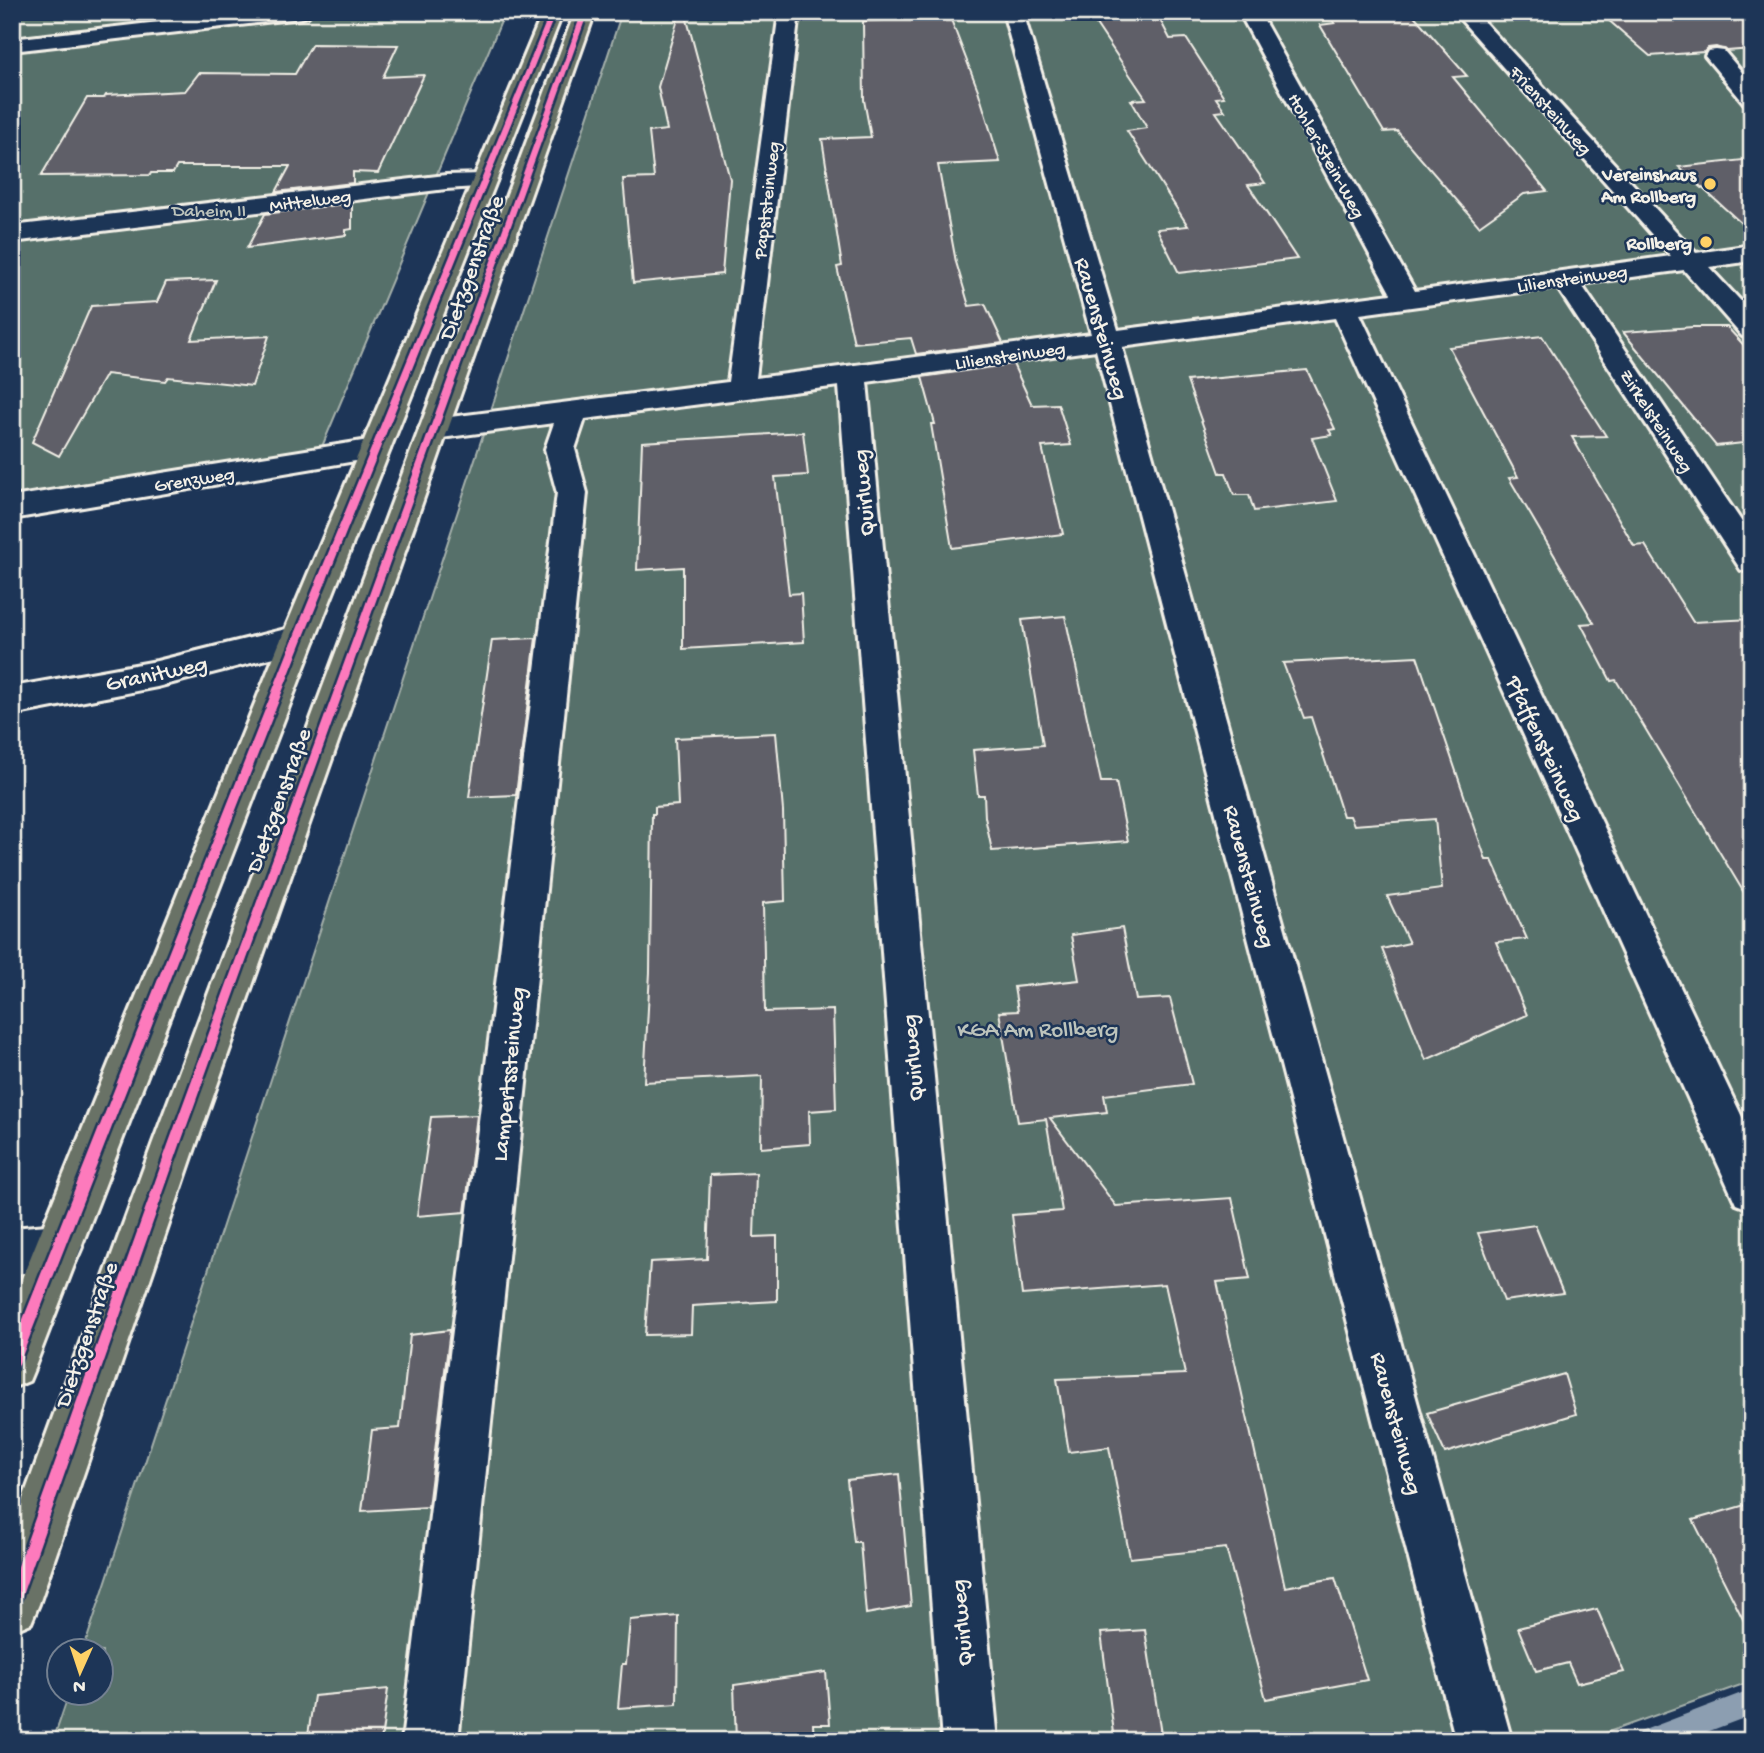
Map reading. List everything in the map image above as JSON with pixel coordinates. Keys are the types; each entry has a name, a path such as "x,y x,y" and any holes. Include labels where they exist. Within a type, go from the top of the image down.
{"main road":[{"name":"Dietzgenstraße","path":"12,1364 298,639 554,12"},
{"name":"Dietzgenstraße","path":"12,1604 178,1132 585,12"},
{"path":"378,442 434,429"}],"lane":[{"path":"12,45 301,12"},
{"name":"Papststeinweg","path":"741,389 789,12"},
{"name":"Rauensteinweg","path":"1013,12 1107,341 1483,1741"},
{"name":"Hohler-Stein-Weg","path":"1249,12 1408,299"},
{"name":"Friensteinweg","path":"1464,12 1752,330"},
{"path":"1716,56 1752,98"},
{"name":"Mittelweg","path":"12,234 446,182 484,181"},
{"name":"Liliensteinweg","path":"434,429 1752,253"},
{"name":"Zirkelsteinweg","path":"1564,278 1752,562"},
{"name":"Pfaffensteinweg","path":"1343,307 1752,1188"},
{"name":"Quirlweg","path":"852,375 970,1741"},
{"name":"Lampertssteinweg","path":"430,1741 572,493 560,449 573,410"},
{"name":"Grenzweg","path":"12,508 378,442"},
{"name":"Granitweg","path":"12,701 157,674 298,639"},
{"path":"12,1251 59,1247"}],"green space":[{"name":"Daheim II","path":"12,12 505,12 321,449 12,500"},
{"name":"KGA Am Rollberg","path":"622,12 1752,12 1752,1681 1583,1741 53,1741 64,1708 116,1708 116,1638 87,1638"}],"building":[{"path":"680,12 685,12 730,179 722,274 633,283 623,179 654,178 649,132 667,130 658,87"},
{"path":"1088,12 1156,12 1170,39 1186,38 1224,97 1216,98 1225,111 1216,112 1265,183 1248,185 1297,259 1179,273 1157,229 1188,226 1127,131 1147,128 1131,100 1146,99"},
{"path":"1325,12 1411,12 1467,76 1453,77 1547,191 1524,194 1479,226 1397,131 1384,132 1320,25 1335,23"},
{"path":"1599,12 1752,12 1752,49 1727,51 1716,47 1708,48 1704,52 1650,56"},
{"path":"950,17 978,90 1000,162 938,165 956,262 969,306 985,304 1003,343 916,354 911,338 854,343 837,267 842,266 822,139 871,137 864,100 863,21"},
{"path":"312,44 398,45 383,77 424,75 378,173 353,172 353,183 276,192 290,166 177,166 173,173 150,175 41,176 87,98 185,91 199,73 295,74"},
{"name":"Vereinshaus Am Rollberg","path":"1752,159 1752,233 1679,167"},
{"path":"352,203 352,229 346,230 346,235 247,248 265,214"},
{"path":"216,280 191,340 269,336 252,386 168,377 165,381 106,374 59,456 32,442 91,306 157,302 166,282"},
{"path":"1727,327 1752,354 1752,442 1716,446 1623,332"},
{"path":"1542,336 1606,436 1572,437 1634,546 1645,545 1693,622 1752,619 1752,906 1616,680 1611,681 1581,624 1594,623 1509,478 1518,477 1449,347"},
{"path":"1013,364 1032,405 1058,404 1071,445 1042,447 1063,534 952,548 931,424 935,424 922,377"},
{"path":"1307,370 1335,429 1329,430 1332,435 1312,438 1337,501 1254,511 1249,495 1234,495 1226,473 1220,473 1187,381"},
{"path":"803,432 808,475 775,477 789,594 801,593 804,642 683,649 683,567 637,570 642,442"},
{"path":"1065,616 1101,782 1116,782 1128,841 992,851 985,817 984,795 978,795 973,750 1043,745 1022,620"},
{"path":"536,638 516,795 469,797 492,640"},
{"path":"1417,656 1486,860 1492,860 1527,939 1496,942 1527,1015 1426,1060 1382,949 1409,943 1387,896 1442,889 1435,819 1354,825 1350,816 1343,816 1311,717 1304,718 1283,663"},
{"path":"776,733 783,811 785,901 763,903 765,1012 833,1010 836,1109 809,1111 810,1144 761,1148 762,1076 644,1082 650,972 652,814 655,814 655,807 678,805 675,738"},
{"path":"1122,928 1136,1000 1170,998 1192,1084 1104,1095 1107,1112 1050,1118 1116,1206 1232,1198 1250,1279 1217,1282 1285,1587 1335,1578 1367,1680 1266,1699 1226,1548 1130,1558 1109,1447 1069,1452 1057,1379 1185,1374 1165,1284 1022,1295 1012,1215 1062,1211 1046,1119 1018,1122 999,1012 1018,1011 1014,987 1079,980 1071,935"},
{"path":"477,1115 465,1212 417,1216 431,1117"},
{"path":"756,1173 754,1237 777,1236 777,1301 692,1306 691,1334 645,1335 650,1262 707,1259 710,1175"},
{"path":"1535,1225 1563,1293 1504,1301 1478,1233"},
{"path":"450,1330 428,1507 362,1511 372,1430 400,1428 410,1335"},
{"path":"1564,1374 1576,1414 1445,1453 1427,1413"},
{"path":"899,1474 911,1606 866,1614 860,1542 854,1542 847,1480"},
{"path":"1752,1503 1752,1637 1693,1520"},
{"path":"1597,1609 1624,1672 1577,1683 1568,1663 1536,1671 1518,1628"},
{"path":"678,1616 677,1704 618,1708 630,1620"},
{"path":"1145,1630 1162,1741 1115,1741 1101,1633"},
{"path":"826,1672 830,1724 813,1724 814,1741 736,1741 734,1685"},
{"path":"388,1689 381,1741 307,1741 314,1696"}],"waterway":[{"path":"1648,1741 1752,1702"}],"cycle path":[{"path":"12,1364 298,639 553,12"},
{"path":"12,1604 174,1145 585,12"}],"place":[{"name":"Vereinshaus Am Rollberg","path":"1710,184"},
{"name":"Rollberg","path":"1706,242"}]}
